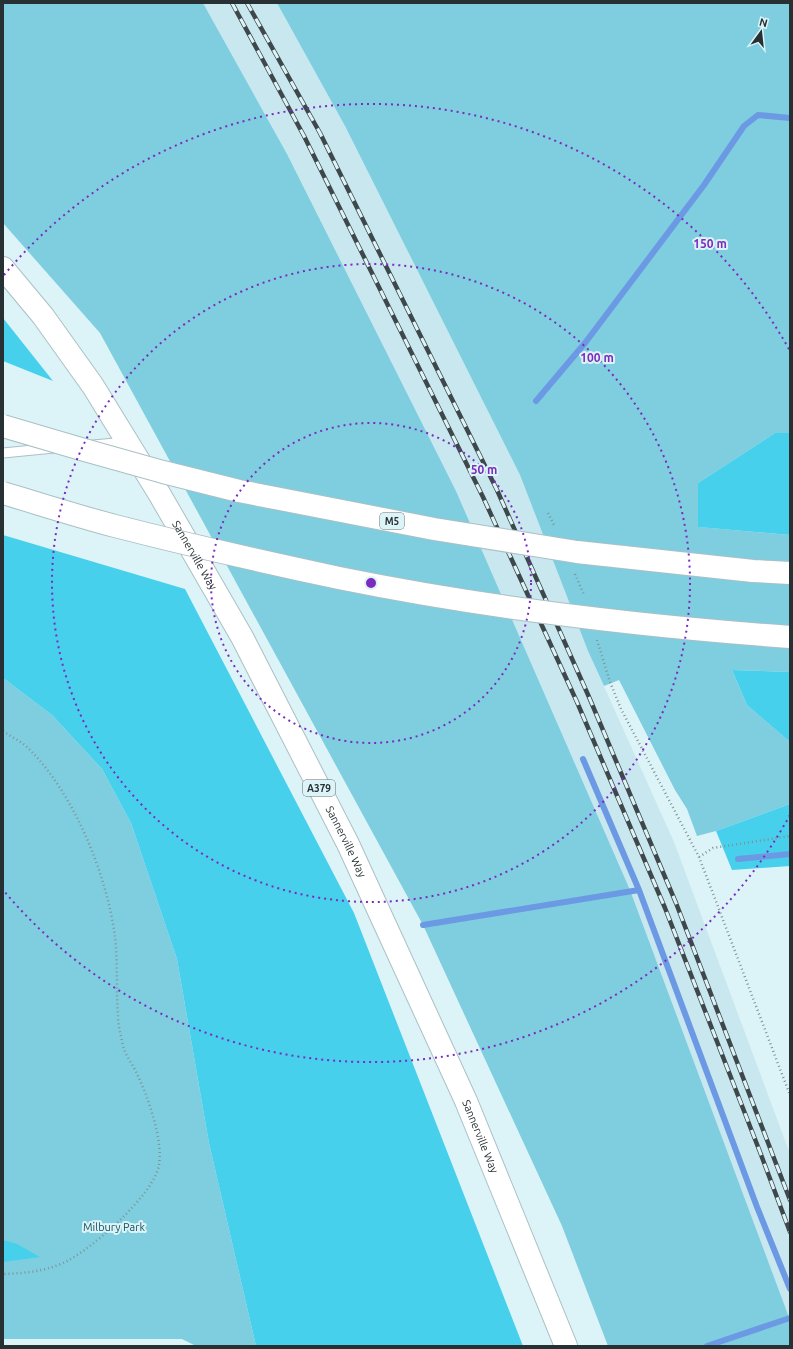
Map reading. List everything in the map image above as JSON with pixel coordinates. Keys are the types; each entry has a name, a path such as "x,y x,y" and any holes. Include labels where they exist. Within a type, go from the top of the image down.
{"main road":[{"name":"Sannerville Way","path":"3,268 43,316 93,386 160,494 242,636 348,844 466,1101 566,1346"},
{"name":"M5","path":"3,426 81,450 232,489 434,530 577,552 753,571 790,573"},
{"path":"3,493 127,529 278,564 376,584 455,598 571,615 790,637"}],"lane":[{"path":"3,452 127,442"}],"path":[{"path":"548,513 555,528"},
{"path":"574,571 585,600"},
{"path":"597,638 610,682 621,709 699,857 790,1095"},
{"path":"3,731 27,747 43,763 57,782 82,828 99,870 115,937 118,1017 122,1041 138,1077 155,1123 159,1165 154,1179 128,1212 85,1250 63,1263 38,1272 3,1274"},
{"path":"699,857 713,848 790,836"}],"shaded area":[{"path":"203,3 277,3 345,126 520,475 588,651 674,842 790,1154 790,1320 630,890 456,491 287,154"},
{"path":"3,318 53,381 3,361"},
{"path":"775,433 790,433 790,535 698,527 698,483"},
{"path":"3,535 185,589 354,913 523,1346 256,1346 209,1143 177,959 131,823 102,769 52,715 3,678"},
{"path":"732,670 790,672 790,742 747,705"},
{"path":"790,804 790,866 732,870 716,831"},
{"path":"3,1240 17,1244 40,1257 3,1262"}],"green space":[{"path":"3,3 203,3 287,154 456,491 630,890 790,1320 790,1346 608,1346 562,1226 423,925 100,333 3,223"},
{"path":"277,3 790,3 790,433 775,433 698,483 699,527 790,535 790,672 732,670 747,705 790,742 790,804 716,831 697,836 687,809 675,790 619,680 604,686 588,651 520,475 345,126"},
{"name":"Milbury Park","path":"3,678 52,715 102,769 131,823 177,959 209,1143 256,1346 196,1346 182,1339 3,1339"}],"waterway":[{"path":"536,401 585,343 704,185 744,126 758,115 790,118"},
{"path":"583,759 639,890 757,1207 790,1289"},
{"path":"738,859 790,854"},
{"path":"423,925 639,890"},
{"path":"707,1346 790,1318"}],"railway":[{"path":"232,3 304,136 483,497 577,702 665,908 790,1232"},
{"path":"247,3 320,133 497,490 589,697 676,903 790,1200"}]}
